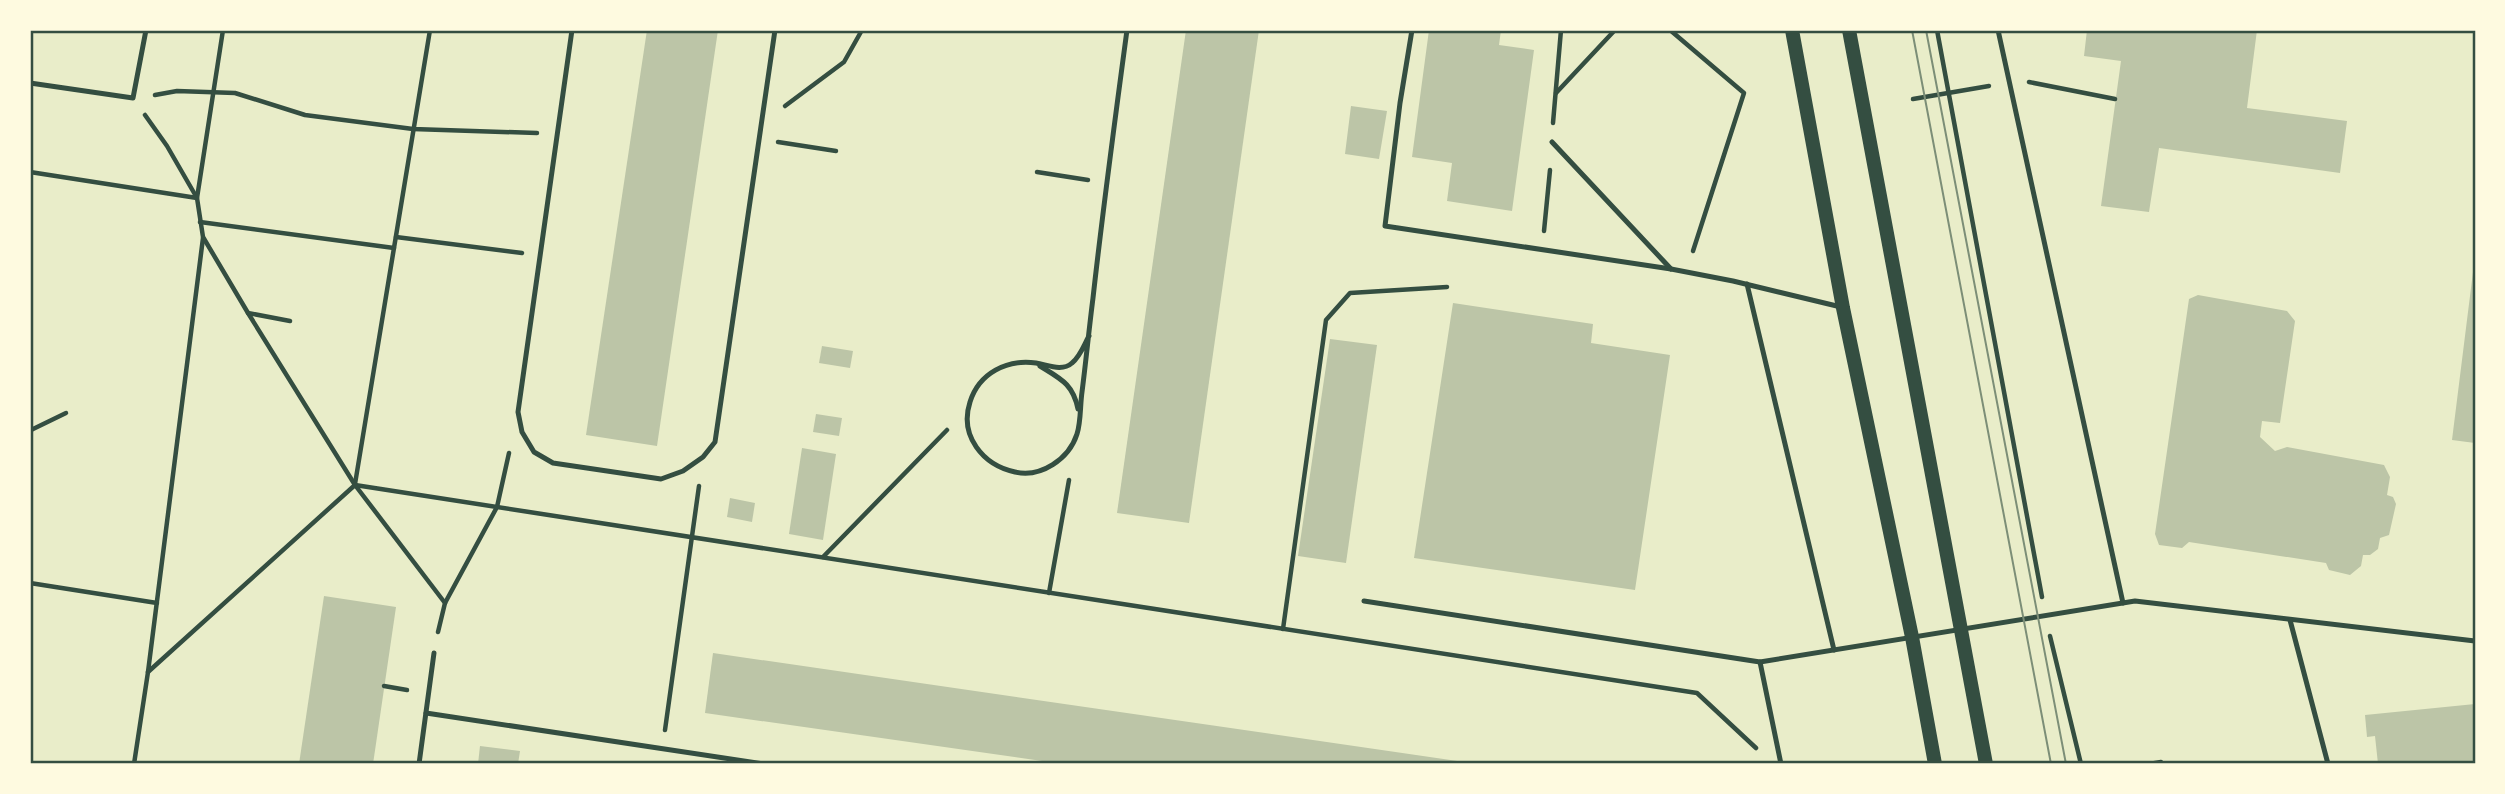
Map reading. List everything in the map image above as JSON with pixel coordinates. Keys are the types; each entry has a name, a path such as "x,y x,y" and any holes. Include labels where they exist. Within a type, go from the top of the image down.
{"main road":[{"path":"1792,30 1843,308 1912,637 1935,764"},
{"path":"1849,30 1986,764"}],"lane":[{"path":"30,83 133,98 146,30"},
{"path":"572,30 518,412 523,432 534,452 554,463 661,479 683,471 703,457 715,442 775,30"},
{"path":"1089,336 1072,363 1065,367 1017,362 1000,367 984,377 973,392 968,409 968,427 974,445 986,460 1002,469 1020,474 1038,472 1055,464 1069,451 1077,434 1089,336 1106,182 1127,30"},
{"path":"1412,30 1385,226 1686,272 1843,308"},
{"path":"1998,30 2123,603"},
{"path":"1552,142 1671,270"},
{"path":"1747,284 1834,650"},
{"path":"1035,363 1066,382 1075,397 1079,415"},
{"path":"1364,601 1760,662 2135,601 2475,641"},
{"path":"2290,620 2328,764"},
{"path":"419,764 434,653"},
{"path":"1760,662 1781,764"},
{"path":"426,713 762,764"}],"path":[{"path":"134,764 203,237 197,198 223,30"},
{"path":"148,672 355,485 430,30"},
{"path":"761,123 844,62 862,30"},
{"path":"1555,94 1615,30"},
{"path":"1670,30 1744,93 1686,272"},
{"path":"1937,30 2046,615 2081,764"},
{"path":"197,198 167,146 133,98 177,91 235,93 304,115 414,129 557,134"},
{"path":"759,139 836,151"},
{"path":"30,172 197,198"},
{"path":"1037,172 1106,182"},
{"path":"200,222 394,248"},
{"path":"203,237 355,485 445,603"},
{"path":"396,237 540,256"},
{"path":"1283,629 1326,320 1350,293 1447,287"},
{"path":"248,313 290,321"},
{"path":"823,557 968,409"},
{"path":"434,653 445,603 497,507 518,412"},
{"path":"30,440 31,430 66,413"},
{"path":"1049,593 1077,434"},
{"path":"663,749 703,457"},
{"path":"355,485 1697,693 1763,755"},
{"path":"30,583 157,603"},
{"path":"2149,764 2161,764"}],"building":[{"path":"647,30 718,30 657,446 586,435"},
{"path":"1186,30 1259,30 1189,523 1117,513"},
{"path":"1429,30 1501,30 1499,45 1534,50 1512,211 1447,201 1452,163 1412,157"},
{"path":"2087,30 2257,30 2247,108 2347,121 2340,173 2159,148 2149,212 2101,206 2121,61 2084,56"},
{"path":"1351,106 1387,111 1379,159 1345,154"},
{"path":"2475,265 2475,443 2452,440"},
{"path":"2198,295 2287,311 2295,321 2280,423 2262,421 2260,437 2275,451 2287,447 2384,465 2390,477 2387,495 2393,497 2396,504 2389,535 2380,538 2378,549 2370,555 2363,555 2361,566 2350,575 2329,570 2326,563 2189,542 2182,548 2159,545 2155,534 2189,299"},
{"path":"1453,303 1593,324 1591,343 1670,355 1635,590 1414,558"},
{"path":"1330,339 1377,345 1346,563 1298,556"},
{"path":"822,346 853,351 850,368 819,363"},
{"path":"816,414 842,418 839,436 813,432"},
{"path":"802,448 836,454 823,540 789,534"},
{"path":"730,498 755,503 752,522 727,517"},
{"path":"324,596 396,607 373,764 299,764"},
{"path":"713,653 1471,764 1063,764 705,713"},
{"path":"2475,704 2475,764 2378,764 2375,736 2367,737 2365,715"},
{"path":"480,746 520,751 518,764 478,764"}],"tram line":[{"path":"1912,30 2051,764"},
{"path":"1926,30 2066,764"}]}
